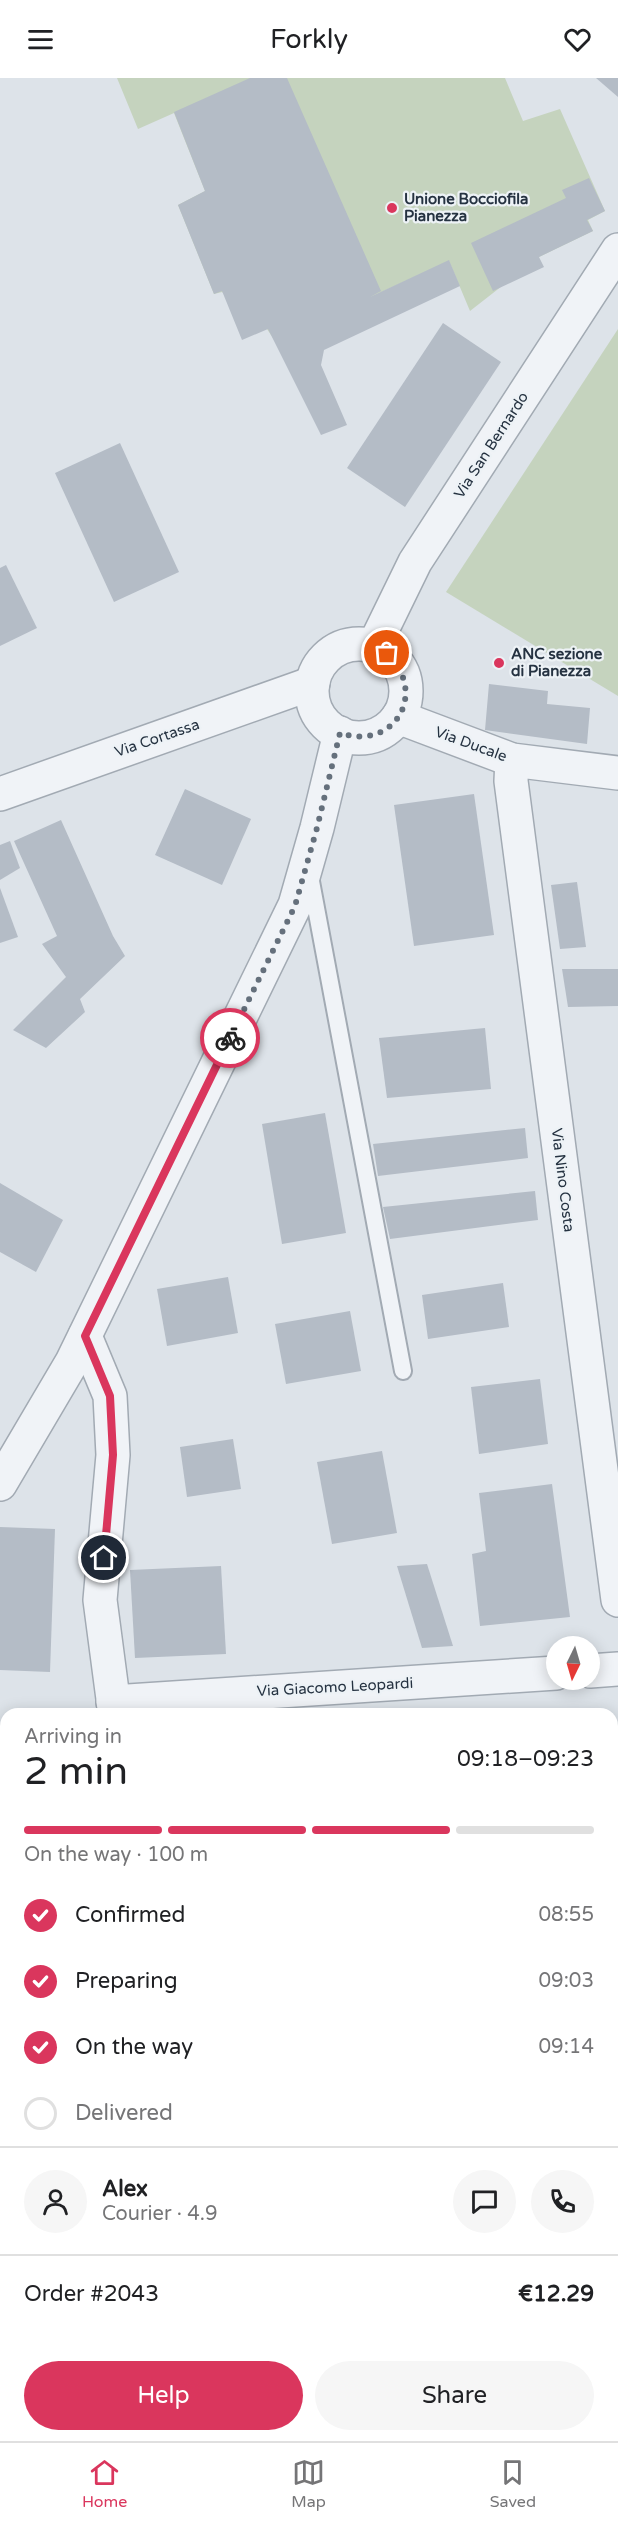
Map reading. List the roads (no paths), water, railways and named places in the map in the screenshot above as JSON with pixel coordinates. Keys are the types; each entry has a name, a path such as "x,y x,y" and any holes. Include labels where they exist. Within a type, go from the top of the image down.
{"street":[{"name":"Via San Bernardo","path":"374,646 415,562 618,250"},
{"path":"359,644 374,646 387,653 397,663 404,676 405,704 398,717 378,734 352,737 327,725 318,713 313,698 313,683 322,662 330,654 344,646 359,644"},
{"name":"Via Cortassa","path":"0,794 313,683"},
{"name":"Via Ducale","path":"398,717 512,760 618,773"},
{"path":"0,1484 72,1362 295,906 340,733"},
{"name":"Via Nino Costa","path":"512,760 513,793 618,1600"},
{"path":"85,1336 110,1396 113,1455 100,1600 114,1708"},
{"path":"600,1670 618,1669"},
{"name":"Via Giacomo Leopardi","path":"114,1708 546,1674"}],"lane":[{"path":"307,862 403,1371"}],"place":[{"name":"Unione Bocciofila Pianezza","path":"392,208"},
{"name":"ANC sezione di Pianezza","path":"499,663"}]}
